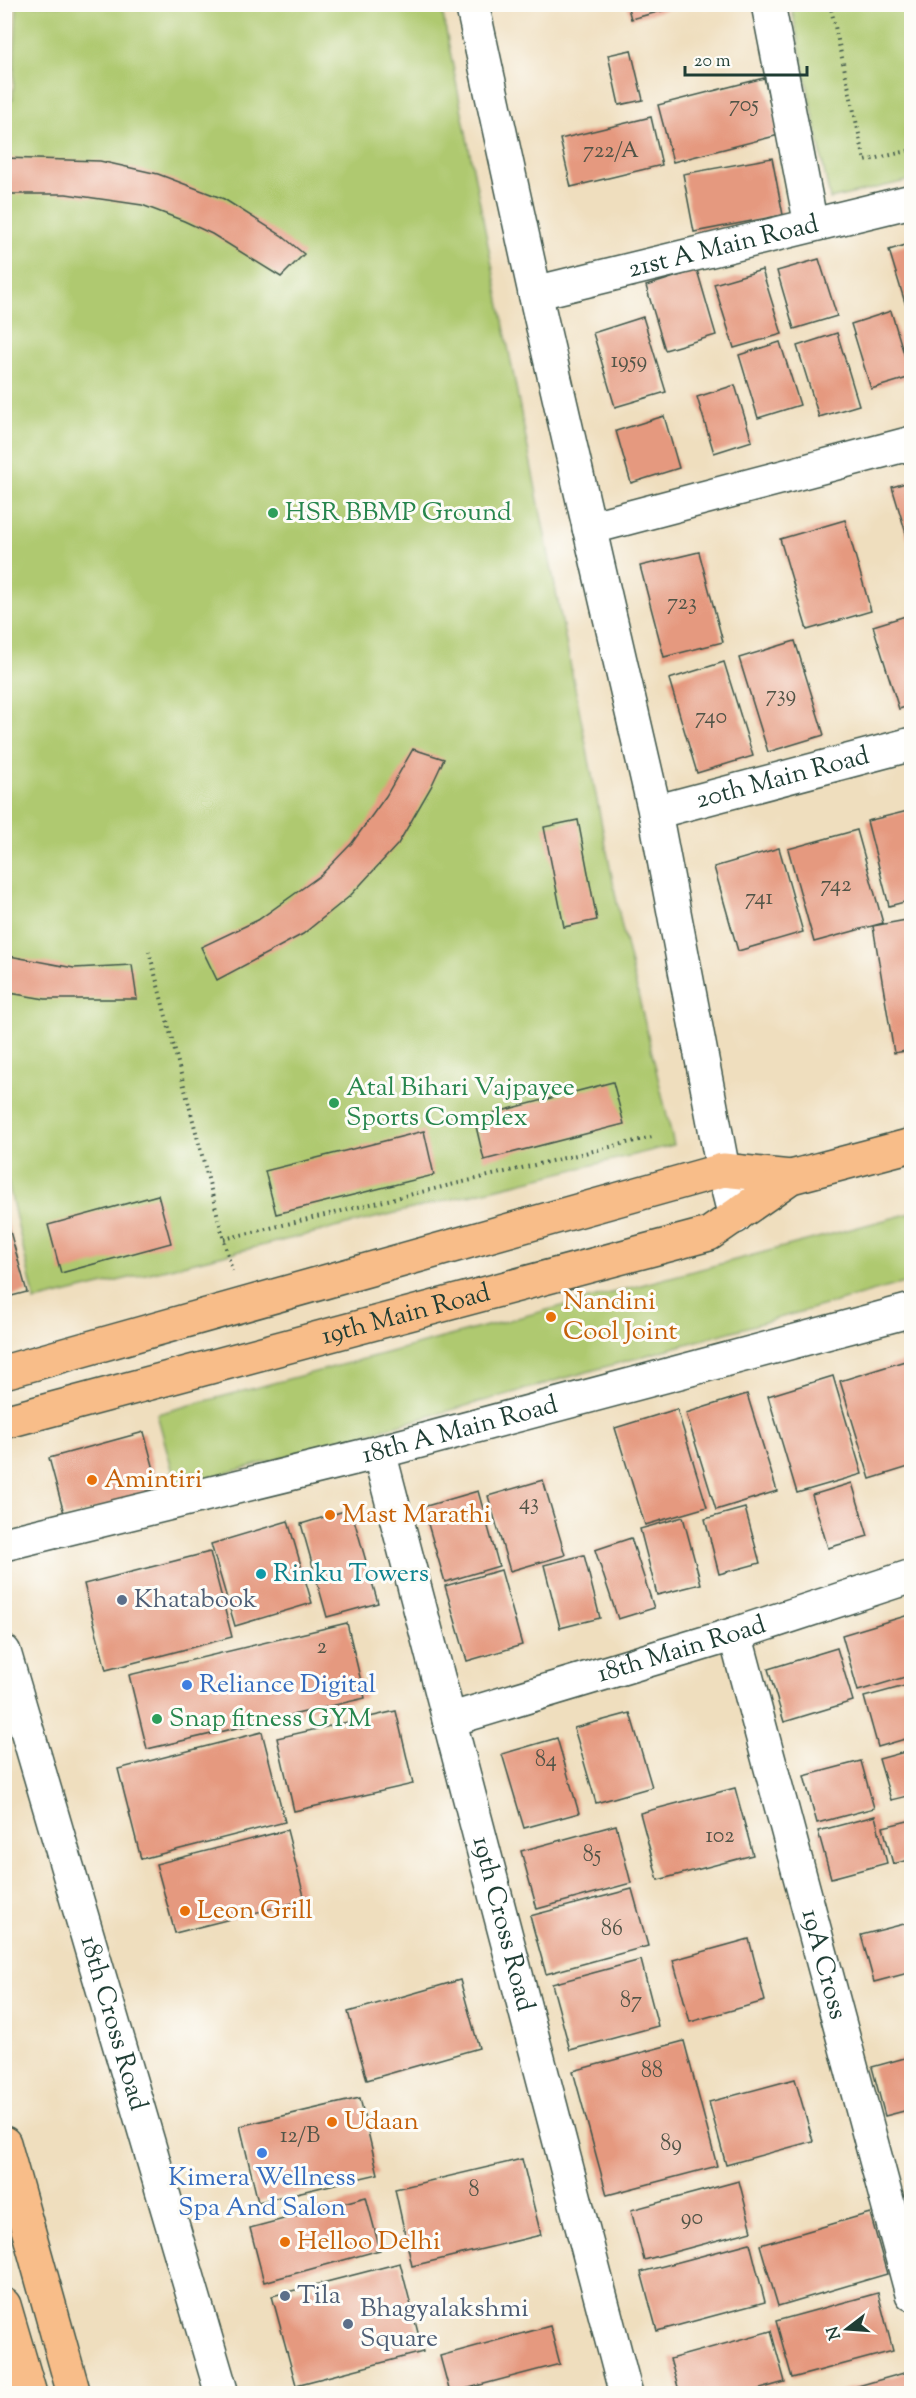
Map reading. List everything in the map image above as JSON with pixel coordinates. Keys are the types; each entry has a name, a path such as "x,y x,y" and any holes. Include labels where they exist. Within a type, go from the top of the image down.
{"main road":[{"name":"19th Main Road","path":"4,1422 709,1234 790,1177 912,1145"},
{"name":"19th Main Road","path":"4,1372 723,1170 790,1177"},
{"path":"4,2143 74,2394"},
{"path":"4,2305 30,2394"}],"street":[{"path":"472,4 535,292 655,812 723,1170 735,1216"},
{"path":"768,4 811,225"},
{"name":"21st A Main Road","path":"535,292 912,201"},
{"path":"589,528 912,443"},
{"name":"20th Main Road","path":"655,812 912,744"},
{"name":"18th A Main Road","path":"4,1544 379,1452 912,1310"},
{"name":"19th Cross Road","path":"379,1452 626,2394"},
{"name":"18th Main Road","path":"449,1720 735,1634 912,1576"},
{"name":"19A Cross","path":"735,1634 912,2294"},
{"name":"18th Cross Road","path":"4,1652 222,2394"}],"path":[{"path":"830,4 865,161 912,150"},
{"path":"149,951 241,1306"},
{"path":"224,1239 652,1137"}],"green space":[{"name":"HSR BBMP Ground","path":"17,5 441,5 621,923 674,1145 35,1301 4,1165 4,103 13,99"},
{"path":"791,5 911,5 911,180 830,199"},
{"path":"911,1213 911,1281 177,1487 157,1414"}],"building":[{"path":"627,4 683,4 684,5 631,19"},
{"path":"631,50 643,100 619,105 608,55"},
{"path":"764,78 779,135 673,162 658,105"},
{"path":"651,117 662,165 571,187 560,139"},
{"path":"4,158 100,161 158,174 224,199 281,235 304,254 281,277 212,234 142,205 66,194 4,194"},
{"path":"772,158 783,215 694,232 683,174"},
{"path":"912,243 912,304 906,306 889,250"},
{"path":"819,259 837,316 794,329 777,271"},
{"path":"697,270 716,335 665,350 646,286"},
{"path":"762,270 782,334 734,348 714,284"},
{"path":"891,311 911,377 871,389 851,324"},
{"path":"643,317 666,392 615,407 593,333"},
{"path":"837,333 859,405 819,417 797,346"},
{"path":"780,342 800,405 758,418 739,355"},
{"path":"735,385 752,441 714,453 697,397"},
{"path":"664,416 679,468 631,483 616,431"},
{"path":"912,481 912,550 911,550 892,487"},
{"path":"845,520 871,611 807,630 780,539"},
{"path":"699,552 723,642 664,657 640,566"},
{"path":"912,614 912,705 899,709 873,626"},
{"path":"795,641 824,735 768,752 739,658"},
{"path":"724,662 753,756 697,773 669,679"},
{"path":"413,749 444,759 431,787 398,844 350,896 303,934 217,980 201,947 258,920 321,875 352,843 386,796"},
{"path":"912,810 912,900 889,906 867,821"},
{"path":"578,820 597,920 564,927 544,827"},
{"path":"857,830 883,923 814,942 788,849"},
{"path":"779,848 803,932 738,951 714,867"},
{"path":"912,919 912,1050 894,1053 873,926"},
{"path":"4,955 74,968 132,965 137,999 45,999 4,992"},
{"path":"613,1082 624,1124 484,1160 474,1118"},
{"path":"424,1131 434,1175 276,1214 265,1171"},
{"path":"158,1195 171,1243 61,1273 48,1225"},
{"path":"4,1210 27,1292 4,1298"},
{"path":"905,1361 912,1383 912,1466 870,1479 840,1381"},
{"path":"833,1376 862,1474 797,1493 768,1396"},
{"path":"747,1394 777,1491 716,1510 686,1413"},
{"path":"677,1409 707,1507 645,1525 615,1428"},
{"path":"144,1432 160,1492 65,1517 49,1458"},
{"path":"543,1480 565,1555 510,1571 488,1496"},
{"path":"852,1483 868,1536 828,1548 812,1495"},
{"path":"478,1491 499,1566 445,1582 423,1507"},
{"path":"745,1508 760,1563 719,1574 705,1519"},
{"path":"351,1509 378,1603 327,1617 301,1524"},
{"path":"683,1517 701,1584 657,1595 640,1529"},
{"name":"Rinku Towers","path":"288,1521 312,1603 235,1626 211,1544"},
{"path":"631,1538 654,1608 618,1619 595,1550"},
{"path":"210,1552 232,1637 106,1670 84,1584"},
{"path":"584,1555 600,1618 560,1628 544,1565"},
{"path":"501,1570 522,1645 467,1661 445,1586"},
{"path":"912,1614 912,1675 858,1691 842,1635"},
{"path":"347,1623 365,1698 147,1749 129,1675"},
{"path":"837,1648 853,1701 784,1722 768,1669"},
{"path":"912,1684 912,1737 878,1747 864,1697"},
{"path":"396,1711 413,1784 294,1811 277,1738"},
{"path":"630,1713 652,1787 596,1803 574,1728"},
{"path":"262,1732 285,1822 141,1859 118,1769"},
{"path":"557,1738 579,1813 524,1828 502,1754"},
{"path":"912,1750 912,1795 891,1800 879,1759"},
{"path":"861,1761 874,1808 817,1823 804,1776"},
{"path":"735,1788 753,1855 658,1880 640,1813"},
{"path":"875,1816 887,1863 831,1878 818,1831"},
{"path":"912,1820 912,1859 893,1864 883,1827"},
{"path":"616,1825 631,1883 537,1909 521,1851"},
{"path":"287,1830 305,1900 175,1933 156,1864"},
{"path":"632,1889 648,1946 546,1974 530,1916"},
{"path":"912,1922 912,1972 874,1982 861,1935"},
{"path":"749,1939 765,2001 690,2022 673,1960"},
{"path":"641,1960 658,2026 570,2050 552,1984"},
{"path":"460,1980 479,2048 367,2080 348,2012"},
{"path":"684,2041 717,2166 607,2195 573,2071"},
{"path":"912,2056 912,2109 885,2116 872,2067"},
{"path":"795,2079 813,2141 726,2165 709,2102"},
{"path":"360,2098 378,2174 258,2202 240,2126"},
{"path":"522,2159 541,2235 412,2266 395,2189"},
{"path":"739,2181 752,2231 644,2260 631,2210"},
{"path":"366,2197 380,2250 264,2282 250,2228"},
{"path":"870,2213 887,2274 778,2306 760,2245"},
{"path":"750,2243 765,2302 657,2331 641,2272"},
{"name":"Bhagyalakshmi Square","path":"400,2263 423,2352 296,2385 272,2296"},
{"path":"878,2293 893,2351 792,2378 776,2321"},
{"path":"550,2326 560,2364 450,2393 440,2356"},
{"path":"771,2331 785,2382 742,2394 680,2394 670,2359"},
{"path":"911,2371 912,2394 833,2394 833,2393"}],"place":[{"name":"HSR BBMP Ground","path":"273,513"},
{"name":"Atal Bihari Vajpayee Sports Complex","path":"334,1103"},
{"name":"Nandini Cool Joint","path":"551,1317"},
{"name":"Amintiri","path":"92,1480"},
{"name":"Mast Marathi","path":"330,1515"},
{"name":"Rinku Towers","path":"261,1574"},
{"name":"Khatabook","path":"122,1600"},
{"name":"Reliance Digital","path":"187,1685"},
{"name":"Snap fitness GYM","path":"157,1719"},
{"name":"Leon Grill","path":"185,1911"},
{"name":"Udaan","path":"332,2122"},
{"name":"Kimera Wellness Spa And Salon","path":"262,2153"},
{"name":"Helloo Delhi","path":"285,2242"},
{"name":"Tila","path":"285,2296"},
{"name":"Bhagyalakshmi Square","path":"348,2324"}]}
